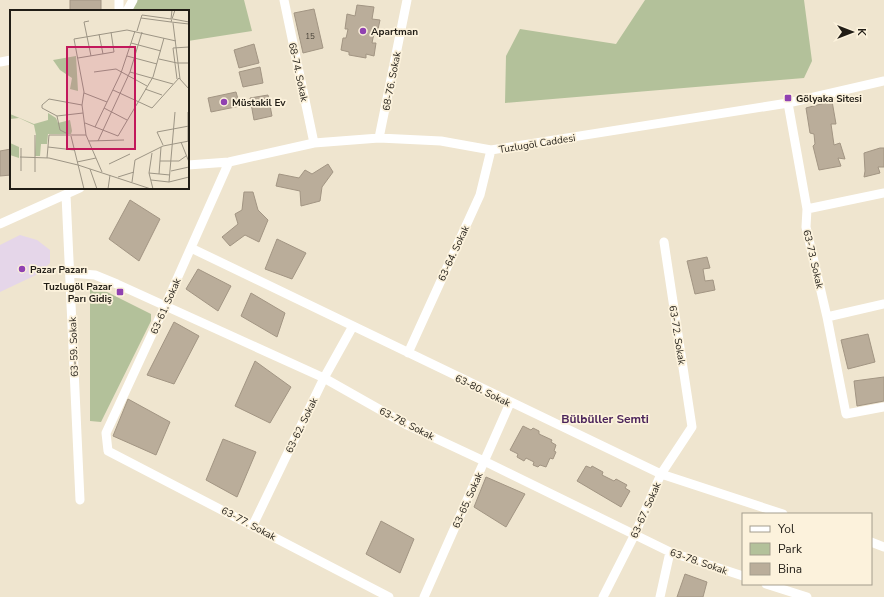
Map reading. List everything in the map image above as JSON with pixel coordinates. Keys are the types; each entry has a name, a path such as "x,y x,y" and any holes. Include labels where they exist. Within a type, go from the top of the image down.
{"street":[{"path":"128,10 133,0"},
{"name":"68-74. Sokak","path":"284,0 314,143"},
{"name":"68-76. Sokak","path":"379,138 407,0"},
{"path":"0,62 10,60"},
{"name":"Tuzlugöl Caddesi","path":"189,165 229,162 314,143 379,138 441,141 491,150 788,103 884,81"},
{"name":"63-73. Sokak","path":"788,103 807,209 806,227 827,317 846,414 884,407"},
{"name":"63-64. Sokak","path":"408,353 480,195 491,150"},
{"name":"63-61. Sokak","path":"108,451 106,434 229,162"},
{"path":"0,224 78,189"},
{"path":"807,209 884,193"},
{"name":"63-59. Sokak","path":"66,194 80,500"},
{"name":"63-72. Sokak","path":"664,242 692,427"},
{"name":"63-80. Sokak","path":"191,248 510,403 661,474 780,513"},
{"name":"63-78. Sokak","path":"70,273 95,275 256,346 324,378 407,425 670,552 742,576"},
{"path":"827,317 884,304"},
{"name":"63-62. Sokak","path":"253,525 324,378 353,326"},
{"name":"63-65. Sokak","path":"424,597 510,403"},
{"name":"63-67. Sokak","path":"603,597 635,534 661,474 692,427"},
{"name":"63-77. Sokak","path":"108,451 389,597"},
{"path":"872,542 884,547"},
{"path":"660,597 670,552"},
{"path":"770,585 807,597"}],"shaded area":[{"name":"Pazar Pazarı","path":"20,235 37,240 50,250 50,263 38,274 0,292 0,245"}],"green space":[{"path":"128,0 244,0 252,31 189,41 189,10 128,10"},
{"path":"645,0 804,0 812,61 804,78 505,103 506,56 520,29 616,44"},
{"path":"90,287 99,288 151,314 151,321 101,422 90,421"}],"building":[{"path":"70,0 101,0 101,10 70,10"},
{"name":"Apartman","path":"357,5 374,7 372,19 380,20 377,34 374,34 372,43 376,43 374,56 366,54 366,58 349,55 349,52 341,50 343,38 346,38 348,29 345,29 347,14 355,16"},
{"path":"314,9 323,48 303,53 294,13"},
{"name":"Müstakil Ev","path":"254,44 259,63 239,68 234,50"},
{"name":"Müstakil Ev","path":"260,67 263,83 243,87 239,72"},
{"name":"Müstakil Ev","path":"236,92 240,106 211,112 208,98"},
{"name":"Müstakil Ev","path":"268,95 272,116 254,120 250,98"},
{"path":"832,101 836,124 831,124 834,145 840,143 845,159 838,158 841,166 819,170 813,146 815,144 814,134 810,133 806,108"},
{"path":"884,148 884,167 878,167 880,173 864,177 864,153"},
{"path":"10,149 10,175 0,176 0,151"},
{"path":"328,164 333,172 322,187 320,201 301,206 300,191 276,186 279,174 299,178 305,170 312,174"},
{"path":"244,192 253,192 258,210 268,220 259,242 245,235 230,246 222,237 238,224 235,214 242,210"},
{"path":"130,200 160,219 139,261 109,239"},
{"path":"277,239 306,253 292,279 265,269"},
{"path":"707,257 710,268 703,269 705,281 713,280 715,290 695,294 687,261"},
{"path":"198,269 231,286 218,311 186,289"},
{"path":"251,293 285,313 277,337 241,316"},
{"path":"174,322 199,336 174,384 147,375"},
{"path":"868,334 875,362 848,369 841,340"},
{"path":"255,361 291,387 270,423 235,406"},
{"path":"884,377 884,401 857,406 854,381"},
{"path":"128,399 170,422 156,455 113,436"},
{"path":"523,426 531,430 533,428 539,431 539,434 552,440 551,442 556,445 554,451 556,452 553,459 550,458 546,467 540,465 538,467 533,465 534,462 526,458 524,461 517,457 518,454 510,450"},
{"path":"223,439 256,452 237,497 206,480"},
{"path":"586,466 591,468 592,466 603,472 602,475 614,481 616,479 627,485 625,488 630,491 621,507 577,481"},
{"path":"486,477 525,494 506,527 474,507"},
{"path":"381,521 414,539 400,573 366,554"},
{"path":"685,574 707,582 703,597 677,597"}],"place":[{"name":"Apartman","path":"363,31"},
{"name":"Gölyaka Sitesi","path":"788,98"},
{"name":"Müstakil Ev","path":"224,102"},
{"name":"Pazar Pazarı","path":"22,269"},
{"name":"Tuzlugöl Pazar Parı Gidiş","path":"120,292"}],"district":[{"name":"Bülbüller Semti","path":"605,419"}]}
